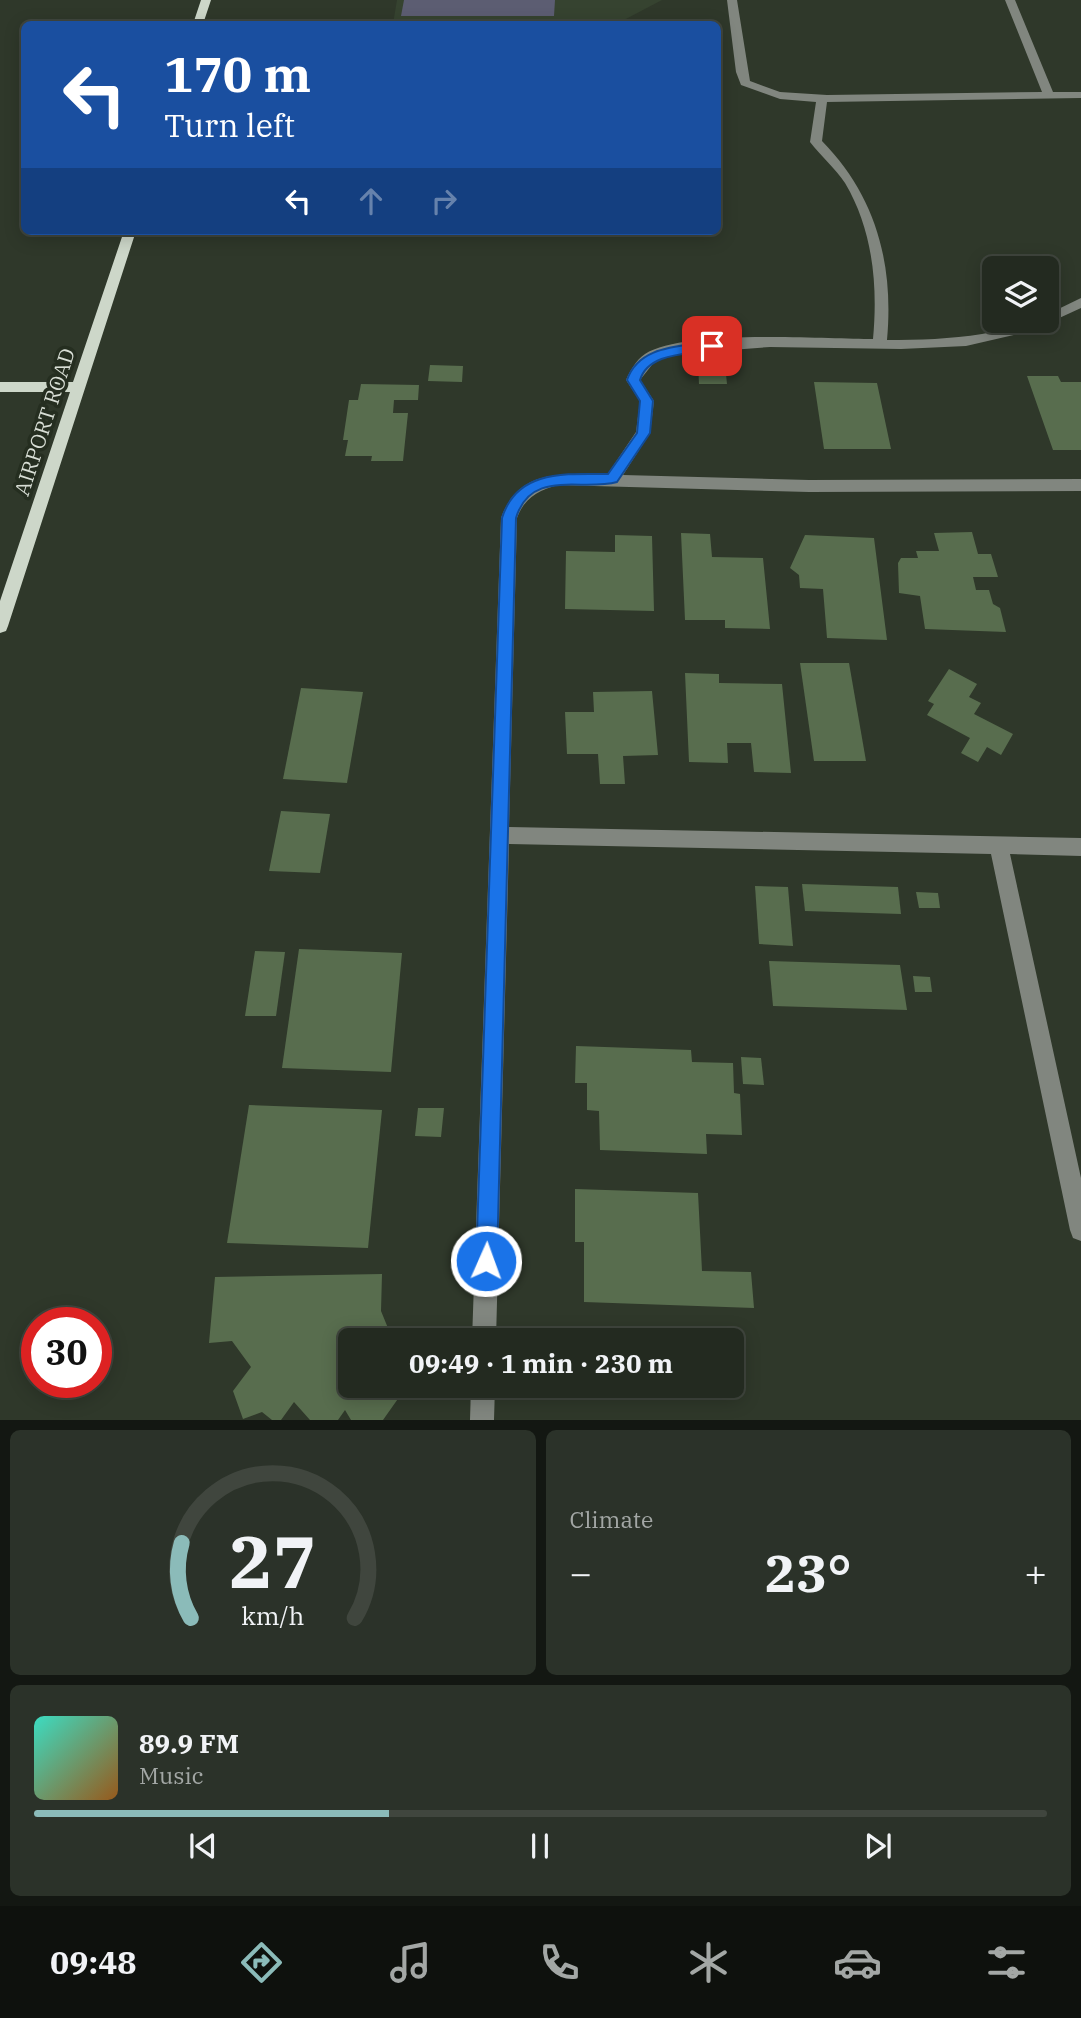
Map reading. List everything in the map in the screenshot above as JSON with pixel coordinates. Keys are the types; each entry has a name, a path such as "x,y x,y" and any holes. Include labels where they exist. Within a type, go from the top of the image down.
{"main road":[{"path":"199,21 206,0"},
{"name":"AIRPORT ROAD","path":"0,626 129,235"},
{"path":"0,387 79,387"}],"street":[{"path":"732,0 745,83 758,90 774,94 822,97 1081,95"},
{"path":"1010,0 1049,95"},
{"path":"822,97 816,142 844,169 859,196 875,242 884,316 880,344"},
{"path":"612,479 643,433 647,401 633,380 636,372 652,356 749,341 880,344 963,342 1005,336 1036,325 1081,303"},
{"path":"484,1328 508,536 512,506 522,493 537,484 558,479 809,486 1081,485"},
{"path":"498,835 1081,847"},
{"path":"999,845 1081,1230"},
{"path":"482,1419 483,1398"}],"shaded area":[{"path":"397,0 662,0 622,21 394,21"},
{"path":"404,0 555,0 554,16 401,16"}],"building":[{"path":"698,363 725,364 727,384 699,384"},
{"path":"430,365 463,366 462,382 428,381"},
{"path":"1027,376 1058,376 1061,382 1081,382 1081,450 1053,450"},
{"path":"814,382 877,383 891,449 824,449"},
{"path":"361,384 419,385 418,400 394,400 393,413 408,413 403,461 371,461 372,456 345,456 348,440 343,440 349,400 358,400"},
{"path":"972,532 978,554 991,554 998,577 973,577 976,590 989,590 993,604 1000,608 1006,632 925,629 920,596 899,593 898,563 901,558 918,558 916,551 939,551 934,533"},
{"path":"681,533 710,534 712,557 763,558 770,629 725,628 725,620 685,620"},
{"path":"615,535 652,536 654,611 565,609 566,551 615,552"},
{"path":"805,535 874,538 887,640 827,638 823,589 800,588 799,575 790,568"},
{"path":"800,663 849,663 866,761 814,761"},
{"path":"949,669 977,684 969,697 981,703 974,714 1013,734 1001,755 987,747 978,762 961,753 970,738 927,715 934,704 928,701"},
{"path":"685,673 719,674 719,683 782,684 791,773 754,772 751,743 727,743 728,763 689,762"},
{"path":"301,688 363,692 347,783 283,779"},
{"path":"652,691 658,755 623,756 625,784 600,784 598,754 567,754 565,712 594,712 593,692"},
{"path":"281,811 330,814 320,873 269,871"},
{"path":"802,884 898,887 901,914 805,911"},
{"path":"755,886 788,887 793,946 759,944"},
{"path":"916,892 938,893 940,908 919,908"},
{"path":"299,949 402,953 391,1072 282,1068"},
{"path":"255,951 285,952 276,1016 245,1016"},
{"path":"769,961 900,965 907,1010 773,1006"},
{"path":"913,976 930,977 932,992 915,992"},
{"path":"576,1046 691,1050 692,1062 733,1063 734,1093 740,1094 742,1135 706,1134 707,1154 600,1150 599,1111 587,1110 587,1083 575,1083"},
{"path":"741,1057 761,1058 764,1085 743,1084"},
{"path":"249,1105 382,1110 368,1248 227,1243"},
{"path":"418,1108 444,1108 441,1137 415,1136"},
{"path":"575,1189 698,1193 702,1271 751,1272 754,1308 584,1302 584,1242 575,1242"},
{"path":"382,1274 381,1311 388,1328 338,1328 338,1398 399,1398 383,1420 351,1420 345,1410 338,1420 310,1420 294,1402 281,1420 272,1420 262,1412 243,1419 233,1391 251,1367 232,1341 209,1343 215,1277"}],"route":[{"path":"486,1261 509,518 512,506 522,493 537,484 558,479 612,479 643,433 647,401 633,380 636,372 652,356 712,346"}]}
